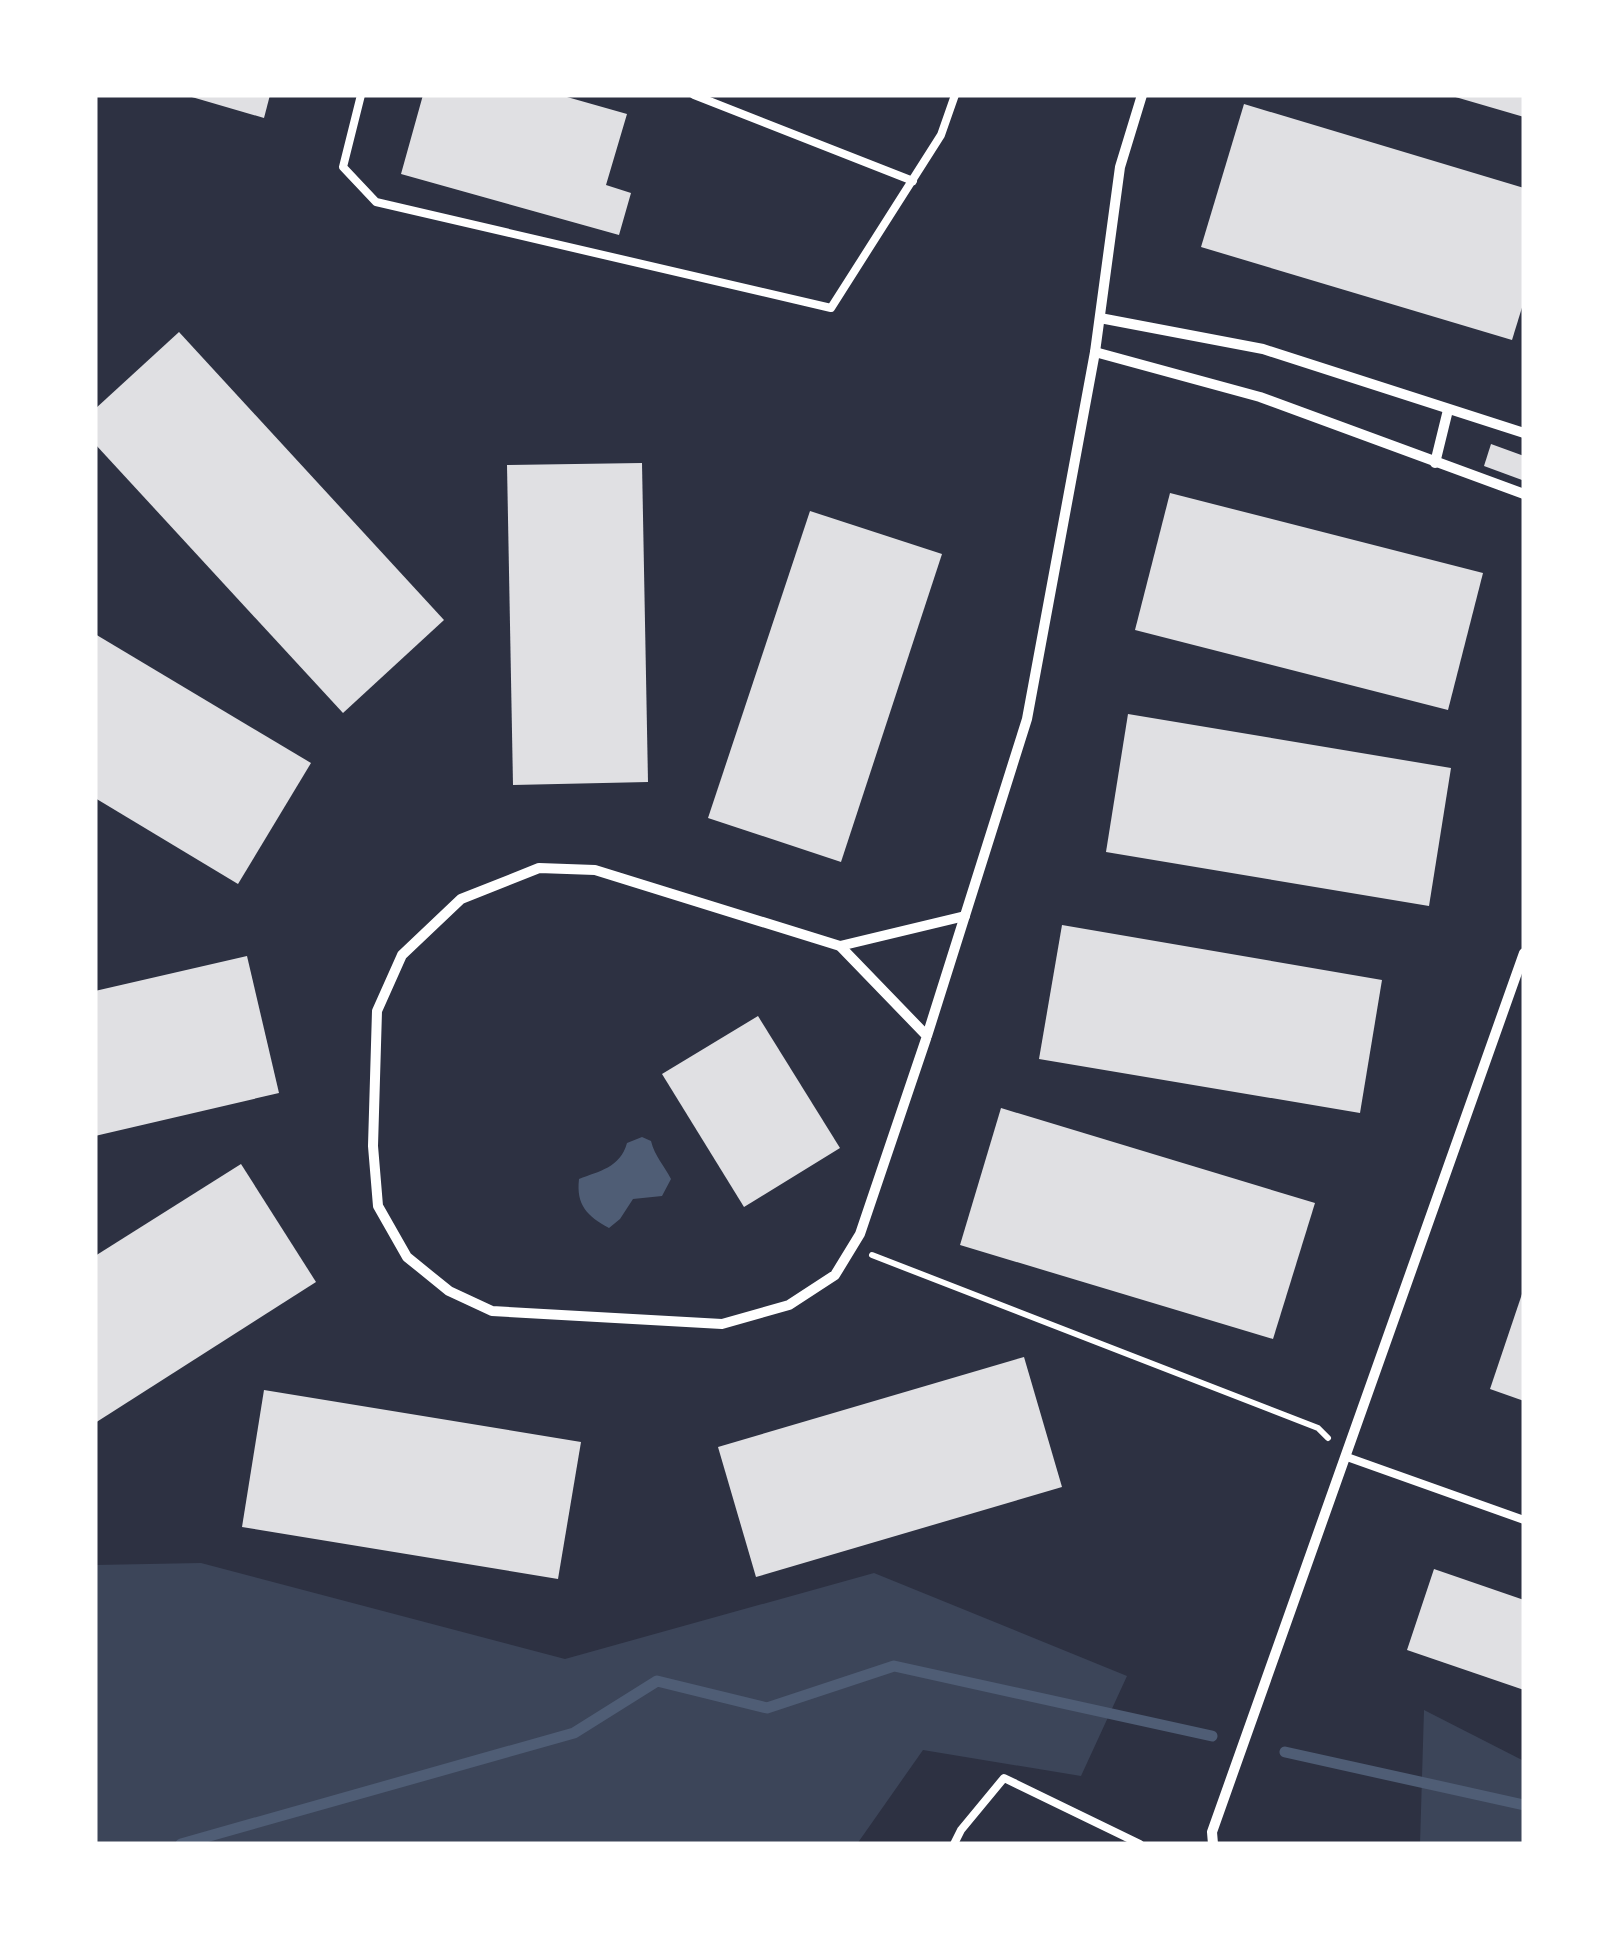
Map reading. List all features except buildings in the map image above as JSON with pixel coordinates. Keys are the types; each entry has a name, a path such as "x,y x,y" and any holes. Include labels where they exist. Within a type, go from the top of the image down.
{"street":[{"path":"927,1036 840,946 595,870 539,868 461,899 402,956 377,1011 372,1146 378,1206 407,1257 449,1292 492,1311 722,1324 789,1305 835,1275 860,1234 927,1036 1027,718 1095,352 1120,167 1142,95"},
{"path":"1100,318 1263,349 1524,433"},
{"path":"1095,352 1260,397 1524,494"},
{"path":"1434,463 1448,410"},
{"path":"840,946 965,916"},
{"path":"1213,1844 1212,1832 1524,953"}],"lane":[{"path":"360,95 342,167 376,202 830,308 941,134 955,95"},
{"path":"694,95 913,181"},
{"path":"1347,1456 1524,1520"},
{"path":"954,1844 1004,1778 1140,1844"}],"path":[{"path":"853,1245 1318,1428 1347,1456"}],"shaded area":[{"path":"642,1137 651,1141 671,1179 662,1196 633,1199 609,1228 585,1209 579,1196 579,1179 608,1167 619,1158 627,1143"},
{"path":"201,1563 565,1659 874,1573 1127,1676 1081,1776 923,1750 857,1844 95,1844 95,1565"},
{"path":"1424,1710 1524,1761 1524,1844 1420,1844"}],"waterway":[{"path":"181,1844 574,1733 657,1681 767,1708 894,1666 1212,1736"},
{"path":"1285,1752 1524,1805"}]}
